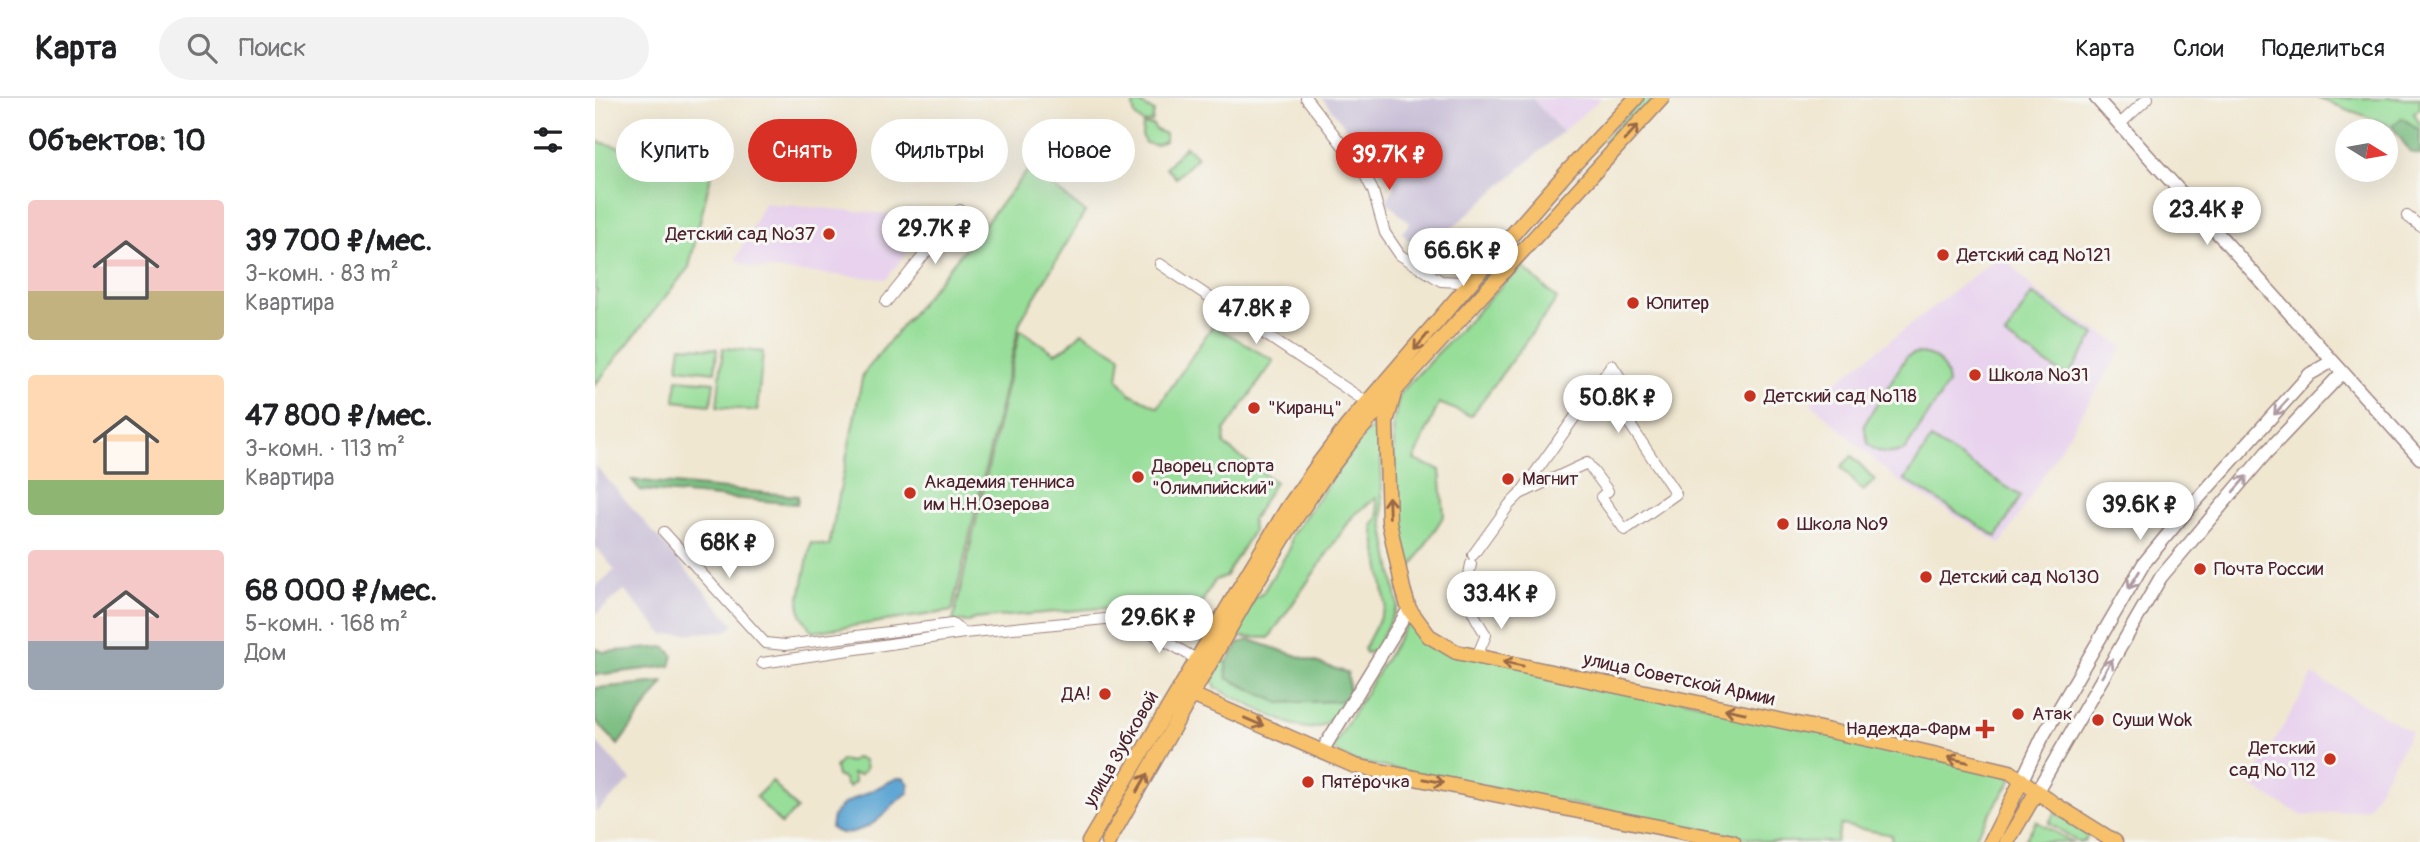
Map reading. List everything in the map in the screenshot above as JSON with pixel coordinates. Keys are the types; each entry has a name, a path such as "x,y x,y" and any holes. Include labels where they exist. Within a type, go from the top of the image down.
{"main road":[{"name":"улица Зубковой","path":"1108,842 1185,692 1196,659 1287,509 1320,462 1374,402 1449,307 1636,98"},
{"name":"улица Зубковой","path":"1089,842 1297,516 1349,444 1374,402 1395,390 1663,98"},
{"path":"1598,139 1598,148 1606,152 1613,151"},
{"path":"1584,154 1594,152 1601,158 1600,168"},
{"path":"1568,172 1583,187"},
{"path":"1505,244 1515,243 1520,248 1516,258"},
{"name":"улица Советской Армии","path":"1395,390 1386,422 1389,522 1409,609 1429,636 1456,652 1882,742 2010,772 2054,804 2115,842"},
{"path":"1374,402 1386,422"},
{"path":"1185,692 1355,766 1733,842"},
{"path":"1991,842 2022,780"},
{"path":"2007,842 2037,791"}],"street":[{"path":"1306,98 1353,156 1370,182 1379,218 1393,246 1410,263 1441,281 1447,289 1449,307"},
{"path":"2097,98 2331,362 2420,458"},
{"path":"2120,124 2148,98"},
{"path":"886,302 960,210"},
{"path":"2407,216 2420,226"},
{"path":"1160,264 1374,402"},
{"path":"1441,281 1460,282 1478,275"},
{"path":"2022,780 2070,688 2151,554 2310,374 2331,362"},
{"path":"1477,656 1486,635 1470,610 1467,585 1472,560 1509,505 1520,494 1612,366 1643,412 1629,423 1676,494 1625,530 1601,497 1608,491 1587,463 1520,494"},
{"path":"2037,791 2161,577 2266,453 2342,373"},
{"path":"664,532 765,643 785,645 952,624 964,633"},
{"path":"1322,751 1409,609"},
{"path":"762,663 964,633 1115,618 1138,625 1196,659"},
{"path":"783,659 785,645"},
{"path":"2070,688 2089,698"}],"shaded area":[{"path":"1322,98 1532,98 1562,132 1420,256 1402,232 1410,224 1386,201 1395,188"},
{"path":"1532,98 1601,98 1562,132"},
{"name":"Детский сад №37","path":"764,203 911,216 908,251 886,279 752,268 736,260"},
{"name":"Школа №31","path":"2002,254 2037,293 2123,347 2001,544 1897,480 1810,402"},
{"path":"595,465 734,625 726,631 664,635 624,590 595,615 595,587 615,570 595,546"},
{"name":"Детский сад № 112","path":"2313,675 2411,732 2368,808 2303,816 2249,785"},
{"path":"595,740 631,780 595,813"}],"green space":[{"path":"1643,98 1657,98 1612,147 1605,147 1604,140"},
{"path":"2317,98 2420,98 2420,109 2414,113 2420,124 2420,131 2402,118 2398,121 2398,119 2373,119"},
{"path":"1135,100 1154,112 1152,122 1143,123 1135,116"},
{"path":"2402,118 2420,131 2420,155 2410,152 2398,135 2398,121"},
{"path":"1143,125 1153,125 1156,130 1165,134 1165,141 1155,145 1145,143"},
{"path":"595,141 616,146 616,182 709,182 689,267 595,385"},
{"path":"1186,146 1197,157 1176,178 1166,167"},
{"name":"Академия тенниса им Н.Н.Озерова","path":"1022,178 1022,182 1048,182 1085,212 1020,322 952,611 812,632 801,614 799,602 811,543 829,546 863,374"},
{"path":"1508,250 1511,252 1509,257 1394,386 1391,383"},
{"path":"1521,265 1557,299 1471,416 1439,403 1414,460 1440,470 1444,515 1406,576 1396,521 1393,424 1400,393"},
{"path":"2032,294 2095,335 2067,377 2005,336"},
{"path":"1213,325 1274,361 1225,430 1224,445 1275,482 1252,520 1253,531 1225,577 1215,580 1190,622 1168,633 1136,618 1102,608 974,619 969,622 953,621 1020,330 1055,353 1067,347 1082,332 1121,356 1118,379 1129,393 1158,407"},
{"path":"681,346 717,349 715,372 678,368"},
{"path":"723,348 763,352 757,411 717,407"},
{"path":"1916,353 1929,355 1939,361 1948,384 1905,450 1881,452 1868,444 1864,425 1907,356"},
{"path":"677,379 714,382 711,405 675,401"},
{"path":"1380,424 1383,523 1398,605 1375,651 1366,653 1364,649 1386,606 1373,525 1379,516 1376,498 1353,516 1269,638 1235,637 1255,597 1262,594 1290,548 1291,536 1364,434"},
{"path":"1931,439 2021,496 1997,537 1905,480"},
{"path":"1852,456 1875,480 1863,491 1841,467"},
{"path":"632,480 798,496 797,504 640,490"},
{"path":"1409,620 1425,640 2008,775 2012,779 1972,842 1891,842 1892,835 1841,825 1836,842 1767,842 1353,761 1332,749"},
{"path":"1250,640 1348,673 1349,695 1340,701 1279,703 1227,678 1226,663 1239,643"},
{"path":"665,647 673,655 670,666 595,675 595,648 603,652"},
{"path":"1220,660 1226,663 1227,678 1349,695 1337,712 1321,726 1299,726 1216,688 1213,680"},
{"path":"664,682 618,745 595,720 595,688"},
{"path":"855,758 864,760 866,769 860,775 852,774 855,782 849,787 844,779 837,776 835,767 842,760 850,762"},
{"path":"772,781 797,809 781,824 756,797"},
{"path":"2055,813 2089,834 2084,842 2079,842 2049,823"},
{"path":"2036,821 2072,842 2024,842"}],"water":[{"path":"897,778 904,778 909,784 908,793 878,820 849,833 831,828 833,816 842,805"}],"place":[{"name":"Детский сад №37","path":"829,234"},
{"name":"Детский сад №121","path":"1943,255"},
{"name":"Юпитер","path":"1633,303"},
{"name":"Школа №31","path":"1975,375"},
{"name":"Детский сад №118","path":"1750,396"},
{"name":"\"Киранц\"","path":"1254,408"},
{"name":"Дворец спорта \"Олимпийский\"","path":"1138,477"},
{"name":"Магнит","path":"1508,479"},
{"name":"Академия тенниса им Н.Н.Озерова","path":"910,493"},
{"name":"Школа №9","path":"1783,524"},
{"name":"Почта России","path":"2200,569"},
{"name":"Детский сад №130","path":"1926,577"},
{"name":"ДА!","path":"1105,694"},
{"name":"Атак","path":"2018,714"},
{"name":"Суши Wok","path":"2098,720"},
{"name":"Надежда-Фарм","path":"1985,729"},
{"name":"Детский сад № 112","path":"2330,759"},
{"name":"Пятёрочка","path":"1308,782"}]}
